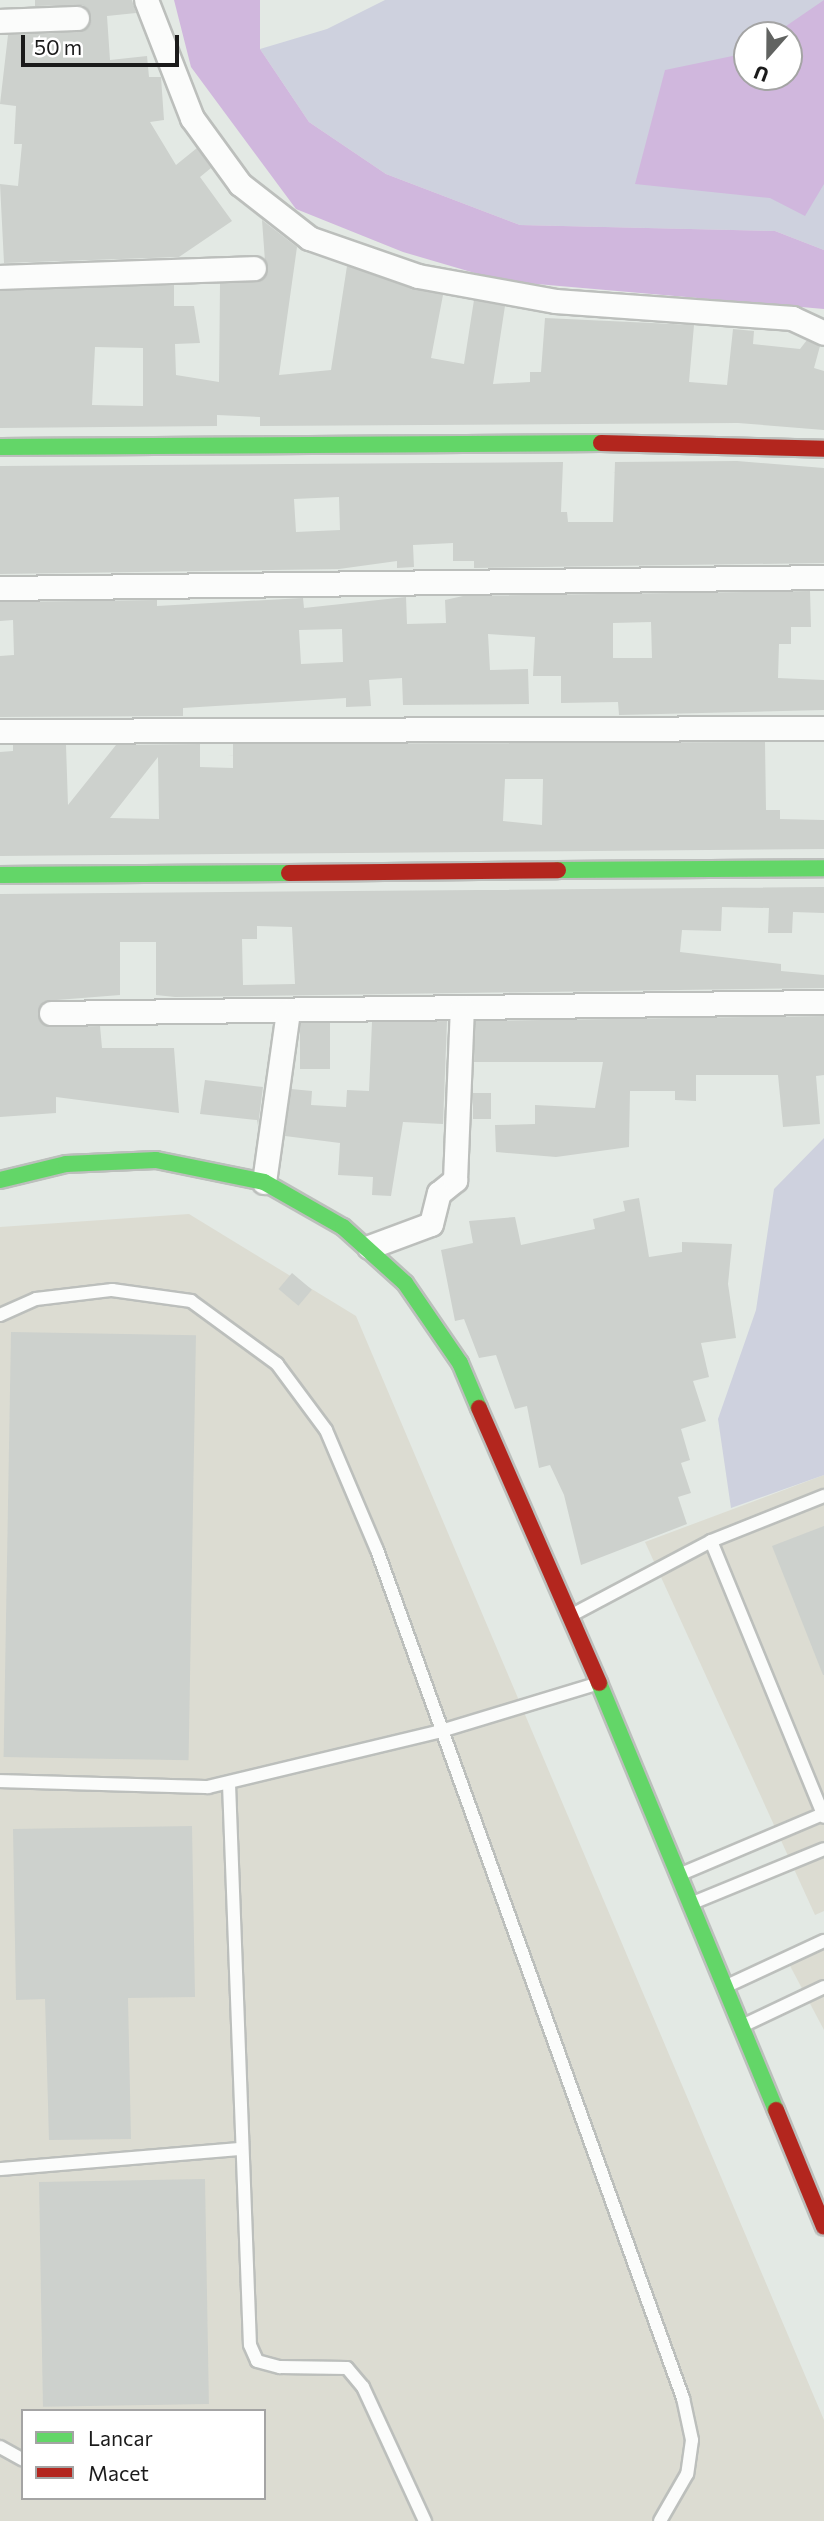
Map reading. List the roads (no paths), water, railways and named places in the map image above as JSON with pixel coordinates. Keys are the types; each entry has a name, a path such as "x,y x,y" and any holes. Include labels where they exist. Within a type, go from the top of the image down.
{"street":[{"path":"146,0 192,118 240,184 309,238 459,284 555,301 793,318 824,333"},
{"path":"0,21 77,18"},
{"path":"0,276 254,268"},
{"path":"0,447 738,442 824,449"},
{"path":"0,588 824,577"},
{"path":"0,731 824,728"},
{"path":"0,875 824,868"},
{"path":"51,1013 824,1002"},
{"path":"369,1247 430,1224 439,1193 455,1180 462,1008"},
{"path":"264,1182 288,1011"},
{"path":"0,1180 66,1164 156,1160 264,1182 369,1247 405,1283 460,1363 596,1684 681,1874 824,2227"}],"lane":[{"path":"0,1315 36,1299 112,1290 191,1301 278,1364 326,1430 441,1731 683,2398 692,2440 687,2474 660,2521"},
{"path":"568,1617 710,1541 824,1496"},
{"path":"681,1874 823,1816 710,1541"},
{"path":"0,1781 229,1784 441,1731 596,1684"},
{"path":"229,1784 239,2149 250,2345 257,2361 347,2368 363,2387 425,2521"},
{"path":"692,1903 824,1849"},
{"path":"725,1987 824,1941"},
{"path":"742,2026 824,1987"},
{"path":"0,2169 239,2149"},
{"path":"0,2447 21,2459"}]}
